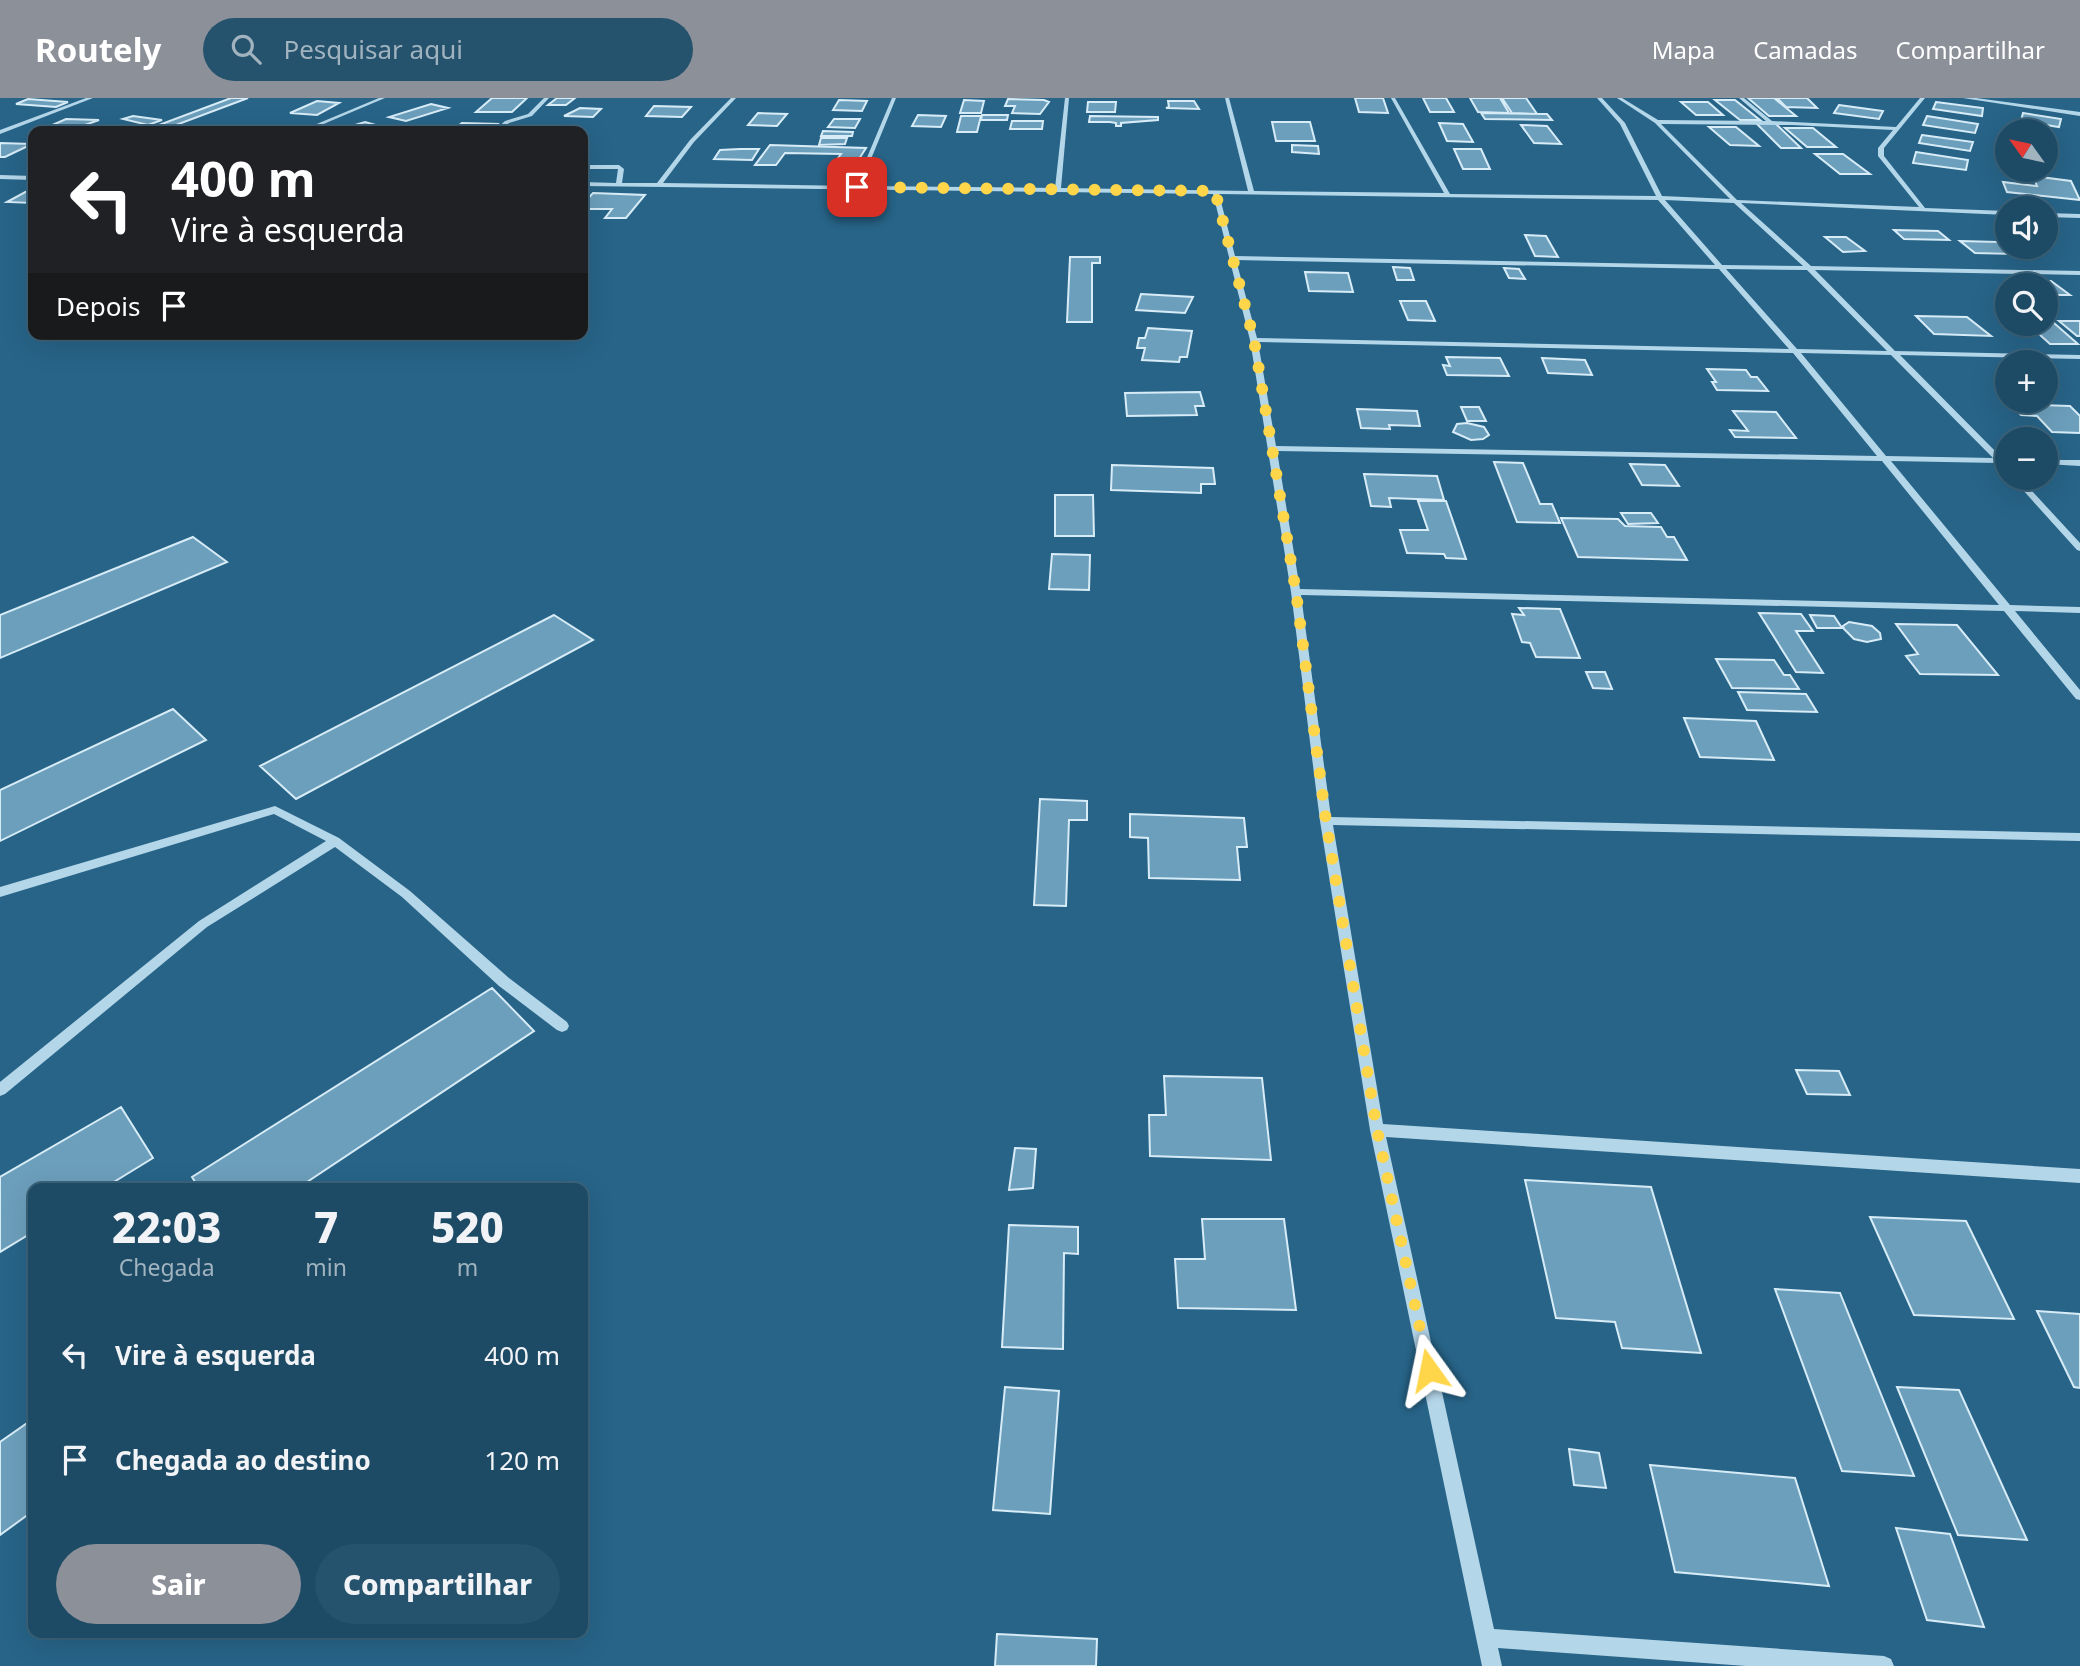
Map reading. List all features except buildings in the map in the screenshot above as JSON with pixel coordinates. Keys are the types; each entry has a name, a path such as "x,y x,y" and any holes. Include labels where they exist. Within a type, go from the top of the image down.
{"street":[{"path":"0,132 91,98"},
{"path":"315,126 383,98"},
{"path":"503,126 530,115 547,98"},
{"path":"659,185 692,141 734,98"},
{"path":"857,187 894,98"},
{"path":"1058,190 1067,98"},
{"path":"1227,98 1251,192"},
{"path":"1393,98 1448,195"},
{"path":"1599,98 1622,123 1660,198 1796,352 2080,697"},
{"path":"1741,98 1770,122"},
{"path":"1923,98 1881,148 1881,156 1923,209"},
{"path":"1965,98 2000,100 2080,114"},
{"path":"1622,99 1657,122 1734,200 1809,268 1995,454"},
{"path":"1657,122 1770,122 1898,130"},
{"path":"588,167 619,167 619,185"},
{"path":"0,177 28,178"},
{"path":"588,184 1660,198 1995,212"},
{"path":"1215,191 1254,340 1296,592 1326,821 1377,1130 1492,1666"},
{"path":"2058,215 2080,216"},
{"path":"1233,258 2080,273"},
{"path":"1254,340 2080,357"},
{"path":"1271,448 1883,457 1995,463"},
{"path":"2058,462 2080,463"},
{"path":"2027,490 2080,548"},
{"path":"1296,592 2080,610"},
{"path":"0,892 275,810 335,841 406,894 504,982 562,1026"},
{"path":"1326,821 2080,837"},
{"path":"0,1090 204,924 335,841"},
{"path":"1377,1130 2080,1176"},
{"path":"1488,1638 1884,1666"}],"route":[{"path":"857,187 1215,191 1254,340 1296,592 1326,821 1377,1130 1429,1370"}]}
